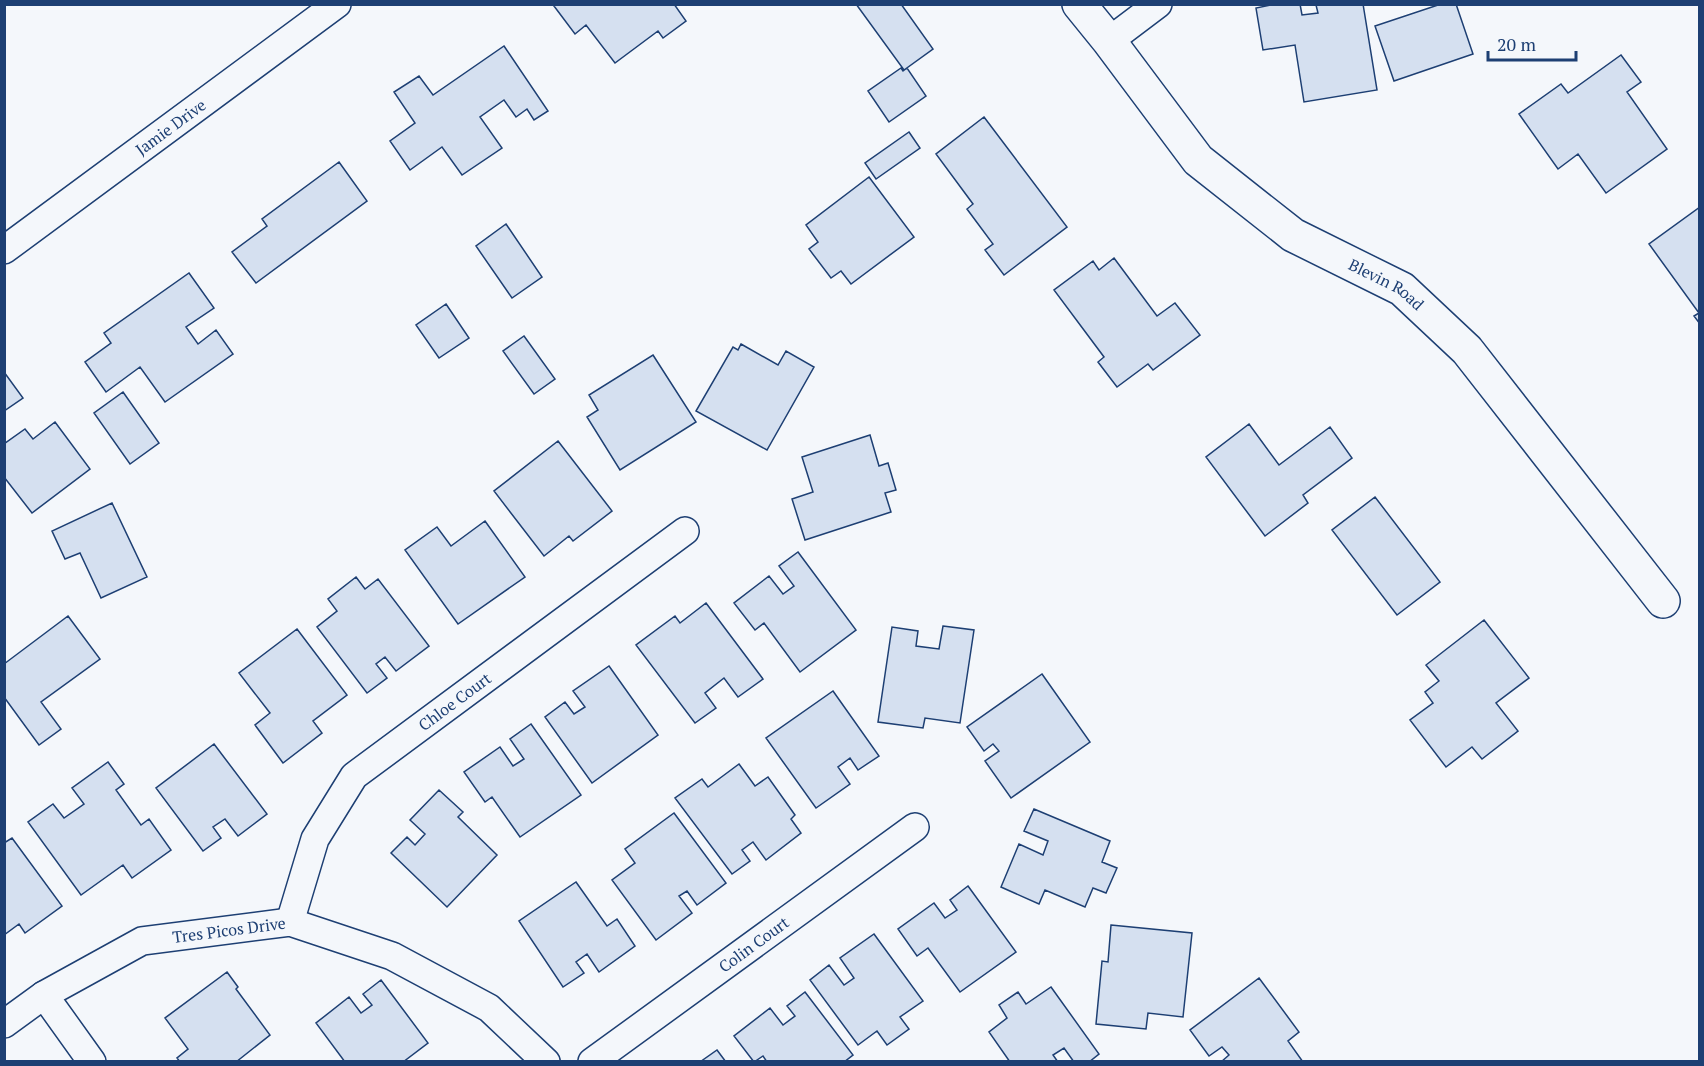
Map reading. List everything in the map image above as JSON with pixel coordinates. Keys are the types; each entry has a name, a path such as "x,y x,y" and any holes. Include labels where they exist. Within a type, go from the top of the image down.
{"street":[{"name":"Jamie Drive","path":"4,250 337,4"},
{"name":"Blevin Road","path":"1078,4 1110,41 1198,160 1293,235 1402,289 1467,350 1664,601"},
{"path":"1110,41 1158,4"},
{"name":"Chloe Court","path":"290,922 315,839 354,776 685,531"},
{"name":"Colin Court","path":"592,1062 915,826"},
{"name":"Tres Picos Drive","path":"4,1024 44,995 142,942 290,922 392,956 489,1008 546,1062"},
{"path":"44,995 92,1062"}],"building":[{"path":"556,4 674,4 686,21 663,38 658,31 615,63 586,25 575,34 554,6"},
{"path":"856,4 901,4 933,49 904,70"},
{"path":"1276,4 1300,4 1302,15 1318,13 1316,5 1363,4 1377,90 1304,102 1295,45 1263,50 1256,8"},
{"path":"1441,4 1456,4 1473,54 1394,81 1375,26"},
{"path":"504,46 548,111 534,120 527,109 516,117 504,100 480,117 502,148 462,175 442,147 410,170 390,141 415,123 394,92 419,76 433,95"},
{"path":"1621,55 1641,82 1627,92 1667,149 1606,193 1578,154 1558,169 1519,114 1561,84 1568,93"},
{"path":"901,68 903,71 907,68 926,96 889,122 868,91"},
{"path":"984,117 1067,227 1004,275 985,250 993,244 967,209 973,204 936,154"},
{"path":"909,132 920,148 876,179 865,163"},
{"path":"339,162 367,201 256,283 232,252 267,226 262,219"},
{"path":"869,177 914,237 851,284 841,271 831,278 809,249 818,242 806,225"},
{"path":"1700,207 1700,324 1694,316 1699,313 1649,244"},
{"path":"506,224 542,277 512,298 476,246"},
{"path":"1114,258 1157,316 1175,303 1200,335 1153,370 1148,364 1117,387 1098,362 1104,357 1054,290 1093,261 1099,270"},
{"path":"189,273 214,308 186,327 198,344 216,330 233,354 165,402 140,367 106,392 85,362 111,343 104,333"},
{"path":"446,304 469,338 439,358 416,325"},
{"path":"524,336 555,379 534,394 503,351"},
{"path":"741,344 778,365 786,351 814,367 767,450 696,411 733,347 738,350"},
{"path":"653,355 696,422 620,470 587,417 598,410 589,395"},
{"path":"4,372 23,398 4,411"},
{"path":"123,392 159,443 130,464 94,413"},
{"path":"55,422 90,469 32,513 4,477 4,444 25,429 33,439"},
{"path":"1249,424 1279,465 1330,427 1352,458 1303,495 1308,503 1265,536 1206,457"},
{"path":"870,435 879,466 888,463 896,490 885,493 891,512 805,540 792,499 813,492 802,457"},
{"path":"558,441 612,511 573,541 569,536 544,556 494,491"},
{"path":"1375,497 1440,582 1397,615 1332,530"},
{"path":"112,503 147,577 101,598 80,553 65,559 52,531"},
{"path":"485,521 525,577 458,624 405,550 437,527 451,546"},
{"path":"798,552 856,630 800,672 764,623 755,630 734,603 769,576 783,594 794,586 779,566"},
{"path":"356,577 365,589 378,579 429,646 396,671 385,657 376,664 387,678 367,693 317,627 337,611 328,599"},
{"path":"706,603 763,679 738,697 724,678 705,693 716,708 695,723 636,645 675,616 680,623"},
{"path":"68,616 100,659 41,702 61,729 39,745 4,697 4,664"},
{"path":"1484,620 1529,678 1496,703 1518,731 1482,759 1472,747 1446,767 1410,720 1433,703 1425,692 1439,681 1426,665"},
{"path":"943,626 974,630 960,723 925,718 923,728 878,722 892,627 918,631 916,646 939,649"},
{"path":"297,629 347,695 313,721 322,733 283,763 255,725 270,713 239,673"},
{"path":"609,666 658,735 592,783 545,717 565,702 574,714 585,707 573,691"},
{"path":"1042,674 1090,742 1011,798 985,761 999,751 993,744 984,751 967,727"},
{"path":"833,691 879,756 858,770 850,758 838,767 850,784 816,808 766,738"},
{"path":"531,724 581,795 520,837 492,797 485,802 464,772 500,747 513,766 524,759 510,739"},
{"path":"214,744 267,814 238,836 225,819 213,827 221,838 203,851 156,788"},
{"path":"108,762 124,784 116,790 141,825 149,819 171,850 132,878 123,865 81,895 28,822 53,804 64,818 84,804 72,788"},
{"path":"739,764 755,786 768,777 795,815 791,819 801,833 766,860 753,842 742,850 750,861 732,874 675,798 702,779 708,787"},
{"path":"439,790 463,812 458,817 497,855 447,907 391,853 407,837 415,845 425,834 410,820"},
{"path":"1034,809 1110,841 1102,862 1117,868 1106,893 1093,888 1085,907 1045,890 1039,904 1001,887 1019,844 1043,855 1048,841 1024,831"},
{"path":"674,813 726,883 697,905 687,891 679,896 692,913 656,940 612,880 635,863 625,849"},
{"path":"12,838 62,906 25,933 19,924 4,935 4,843"},
{"path":"576,882 607,926 617,919 635,946 599,972 587,954 576,962 584,973 563,987 519,921"},
{"path":"968,886 1016,952 960,992 928,948 917,956 898,929 934,903 945,918 957,910 950,900"},
{"path":"1111,925 1192,933 1183,1017 1148,1013 1146,1029 1096,1024 1102,961 1108,962"},
{"path":"874,934 923,1001 900,1017 909,1029 887,1045 877,1031 858,1045 810,980 829,965 844,985 854,978 840,958"},
{"path":"227,972 238,987 236,989 270,1035 236,1062 180,1062 177,1058 188,1049 165,1018"},
{"path":"1259,978 1299,1032 1288,1041 1303,1062 1221,1062 1229,1055 1222,1047 1209,1056 1190,1030"},
{"path":"381,980 428,1043 403,1062 345,1062 316,1023 349,997 361,1013 372,1005 363,994"},
{"path":"1051,987 1099,1054 1089,1062 1074,1062 1064,1048 1053,1055 1058,1062 1010,1062 989,1032 1007,1018 999,1005 1018,992 1026,1004"},
{"path":"805,992 853,1055 844,1062 767,1062 763,1056 754,1062 734,1036 770,1008 783,1025 795,1016 787,1006"},
{"path":"717,1050 726,1062 700,1062"}]}
